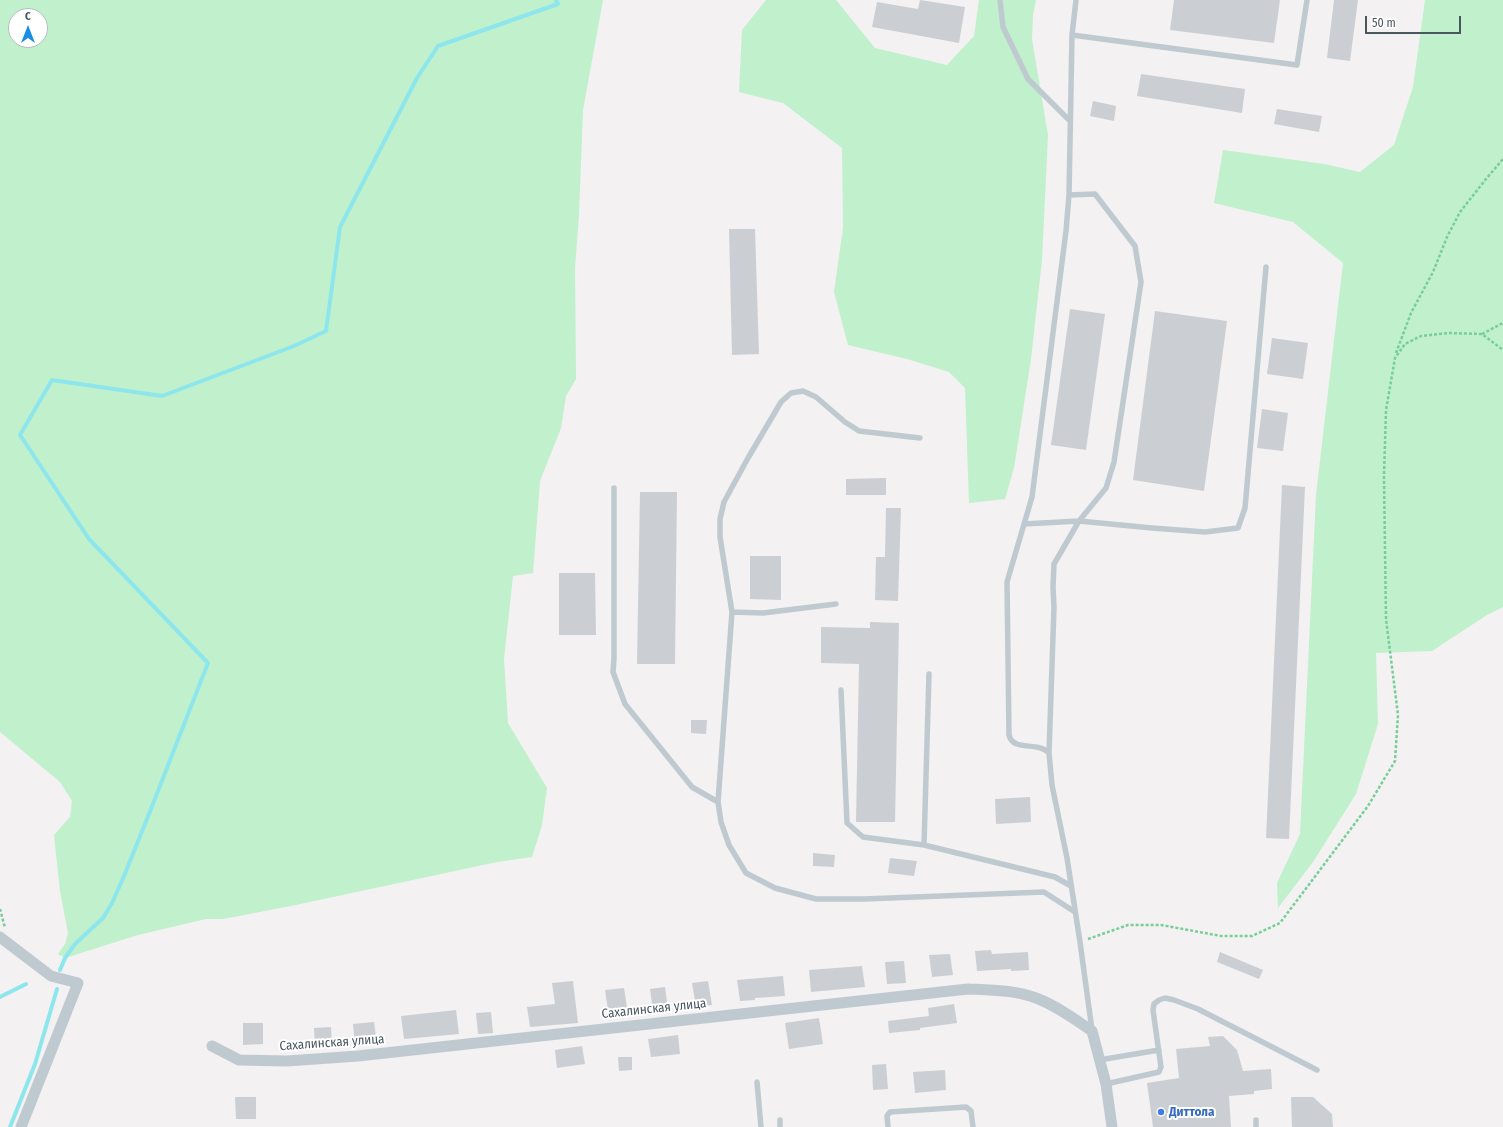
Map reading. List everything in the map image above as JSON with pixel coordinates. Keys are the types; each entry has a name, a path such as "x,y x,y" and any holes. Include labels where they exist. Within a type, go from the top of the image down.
{"street":[{"path":"0,937 51,976 78,983 21,1127"},
{"name":"Сахалинская улица","path":"212,1046 239,1060 287,1061 358,1056 968,989 1001,991 1036,998 1071,1016 1092,1031"},
{"path":"1092,1031 1106,1084 1112,1127"}],"lane":[{"path":"1000,0 1003,27 1028,78 1070,121"},
{"path":"1049,753 1041,747 1015,744 1010,740 1007,582 1032,497 1066,231 1070,195 1072,35 1076,0"},
{"path":"1072,35 1297,65 1307,0"},
{"path":"1070,195 1096,194 1135,246 1141,282 1114,462 1106,488 1079,521 1054,564 1052,587 1054,607 1049,753 1052,785 1067,858 1092,1031"},
{"path":"1024,524 1079,521 1205,532 1238,528 1245,508 1266,267"},
{"path":"920,438 859,431 845,422 816,397 803,391 791,393 780,402 724,502 720,519 720,537 732,612 718,802 721,822 728,845 746,873 775,888 816,899 864,899 1044,892 1075,912"},
{"path":"614,488 613,672 625,704 687,781 692,787 718,802"},
{"path":"732,612 763,613 836,604"},
{"path":"924,845 929,674"},
{"path":"840,690 847,823 863,837 924,845 1055,877 1071,886"},
{"path":"1106,1084 1159,1072 1161,1068 1153,1010 1154,1004 1165,998 1198,1009 1317,1070"},
{"path":"1099,1060 1159,1050"},
{"path":"757,1082 761,1127"},
{"path":"888,1127 887,1116 890,1112 966,1107 971,1111 972,1127"},
{"path":"780,1120 780,1127"},
{"path":"1256,1120 1256,1127"}],"path":[{"path":"1080,942 1128,925 1161,925 1221,936 1252,936 1280,923 1368,806 1395,762 1398,716 1386,619 1384,476 1386,410 1395,358 1411,313 1433,272 1447,237 1457,218 1503,159"},
{"path":"1395,358 1405,344 1421,336 1449,333 1482,334 1503,323"},
{"path":"1482,334 1503,350"}],"green space":[{"path":"0,0 603,0 583,110 579,215 575,268 576,379 566,396 561,428 540,481 533,573 513,576 504,659 508,723 547,788 542,825 532,857 497,862 223,919 206,919 138,935 65,958 58,954 65,944 68,933 60,891 54,835 70,817 72,801 60,782 0,732"},
{"path":"766,0 836,0 875,48 947,65 974,36 979,0 1036,0 1033,15 1032,39 1048,135 1042,260 1031,359 1014,468 1005,499 969,503 965,388 949,372 907,359 848,345 834,292 843,228 842,148 783,103 739,92 742,30"},
{"path":"1425,0 1503,0 1503,607 1487,615 1432,651 1376,653 1378,724 1356,794 1313,862 1278,908 1277,883 1300,834 1316,495 1343,263 1293,222 1214,203 1223,150 1324,164 1360,172 1394,145 1413,87"}],"building":[{"path":"920,0 965,7 959,43 872,27 877,2 918,9"},
{"path":"1174,0 1280,0 1274,43 1170,30"},
{"path":"1334,0 1358,0 1350,61 1327,58"},
{"path":"1141,74 1245,89 1242,113 1137,96"},
{"path":"1093,101 1116,106 1114,121 1090,116"},
{"path":"1277,109 1322,116 1319,132 1274,124"},
{"path":"729,229 755,229 759,354 732,355"},
{"path":"1070,309 1105,314 1086,450 1051,445"},
{"path":"1155,311 1227,321 1204,491 1133,480"},
{"path":"1272,338 1308,343 1303,379 1267,374"},
{"path":"1262,409 1288,413 1283,451 1257,448"},
{"path":"886,478 886,495 846,495 846,479"},
{"path":"1282,485 1305,487 1289,839 1266,838"},
{"path":"640,492 677,492 675,664 637,664"},
{"path":"886,508 901,508 898,601 875,600 876,557 885,557"},
{"path":"750,556 781,556 781,600 750,599"},
{"path":"559,573 595,573 596,635 559,635"},
{"path":"870,622 899,623 895,822 856,822 859,664 821,663 821,627 870,628"},
{"path":"691,720 707,720 706,734 691,733"},
{"path":"1030,797 1031,822 996,824 995,799"},
{"path":"813,853 835,855 834,867 813,866"},
{"path":"890,858 917,861 914,876 888,873"},
{"path":"991,950 992,954 1028,952 1029,970 1011,971 1011,969 977,971 975,951"},
{"path":"1220,952 1263,970 1259,979 1217,962"},
{"path":"950,954 953,975 932,977 929,955"},
{"path":"904,961 906,983 887,984 885,962"},
{"path":"862,966 865,987 811,992 809,970"},
{"path":"783,976 785,996 755,998 755,1000 740,1001 737,980"},
{"path":"573,981 578,1023 530,1027 527,1007 555,1004 552,983"},
{"path":"708,981 712,1005 696,1007 692,983"},
{"path":"665,987 668,1010 653,1011 650,989"},
{"path":"624,988 628,1014 609,1017 605,990"},
{"path":"954,1004 957,1023 920,1028 920,1030 889,1033 888,1021 929,1016 928,1008"},
{"path":"456,1010 459,1034 404,1039 401,1016"},
{"path":"491,1012 493,1033 478,1034 476,1013"},
{"path":"819,1018 823,1044 789,1049 785,1023"},
{"path":"374,1022 377,1044 355,1046 353,1024"},
{"path":"243,1023 263,1023 263,1044 243,1045"},
{"path":"331,1027 332,1048 315,1049 314,1028"},
{"path":"678,1035 680,1054 651,1057 648,1039"},
{"path":"1223,1036 1237,1050 1243,1071 1271,1069 1272,1089 1254,1091 1254,1094 1229,1096 1231,1127 1153,1127 1147,1083 1179,1078 1176,1049 1210,1046 1208,1037"},
{"path":"582,1046 585,1064 557,1068 555,1050"},
{"path":"618,1057 632,1057 632,1070 619,1071"},
{"path":"886,1064 888,1089 873,1090 872,1065"},
{"path":"945,1070 946,1090 915,1093 913,1072"},
{"path":"235,1097 256,1097 256,1119 236,1119"},
{"path":"1291,1097 1313,1097 1332,1114 1333,1127 1292,1127"}],"waterway":[{"path":"60,970 65,958 75,944 103,918 112,903 149,814 208,663 89,539 20,435 52,380 162,396 294,346 326,331 340,227 417,78 438,46 558,4 556,0"},
{"path":"0,997 26,984"},
{"path":"10,1127 35,1064 57,989"}],"place":[{"name":"Диттола","path":"1161,1112"}]}
